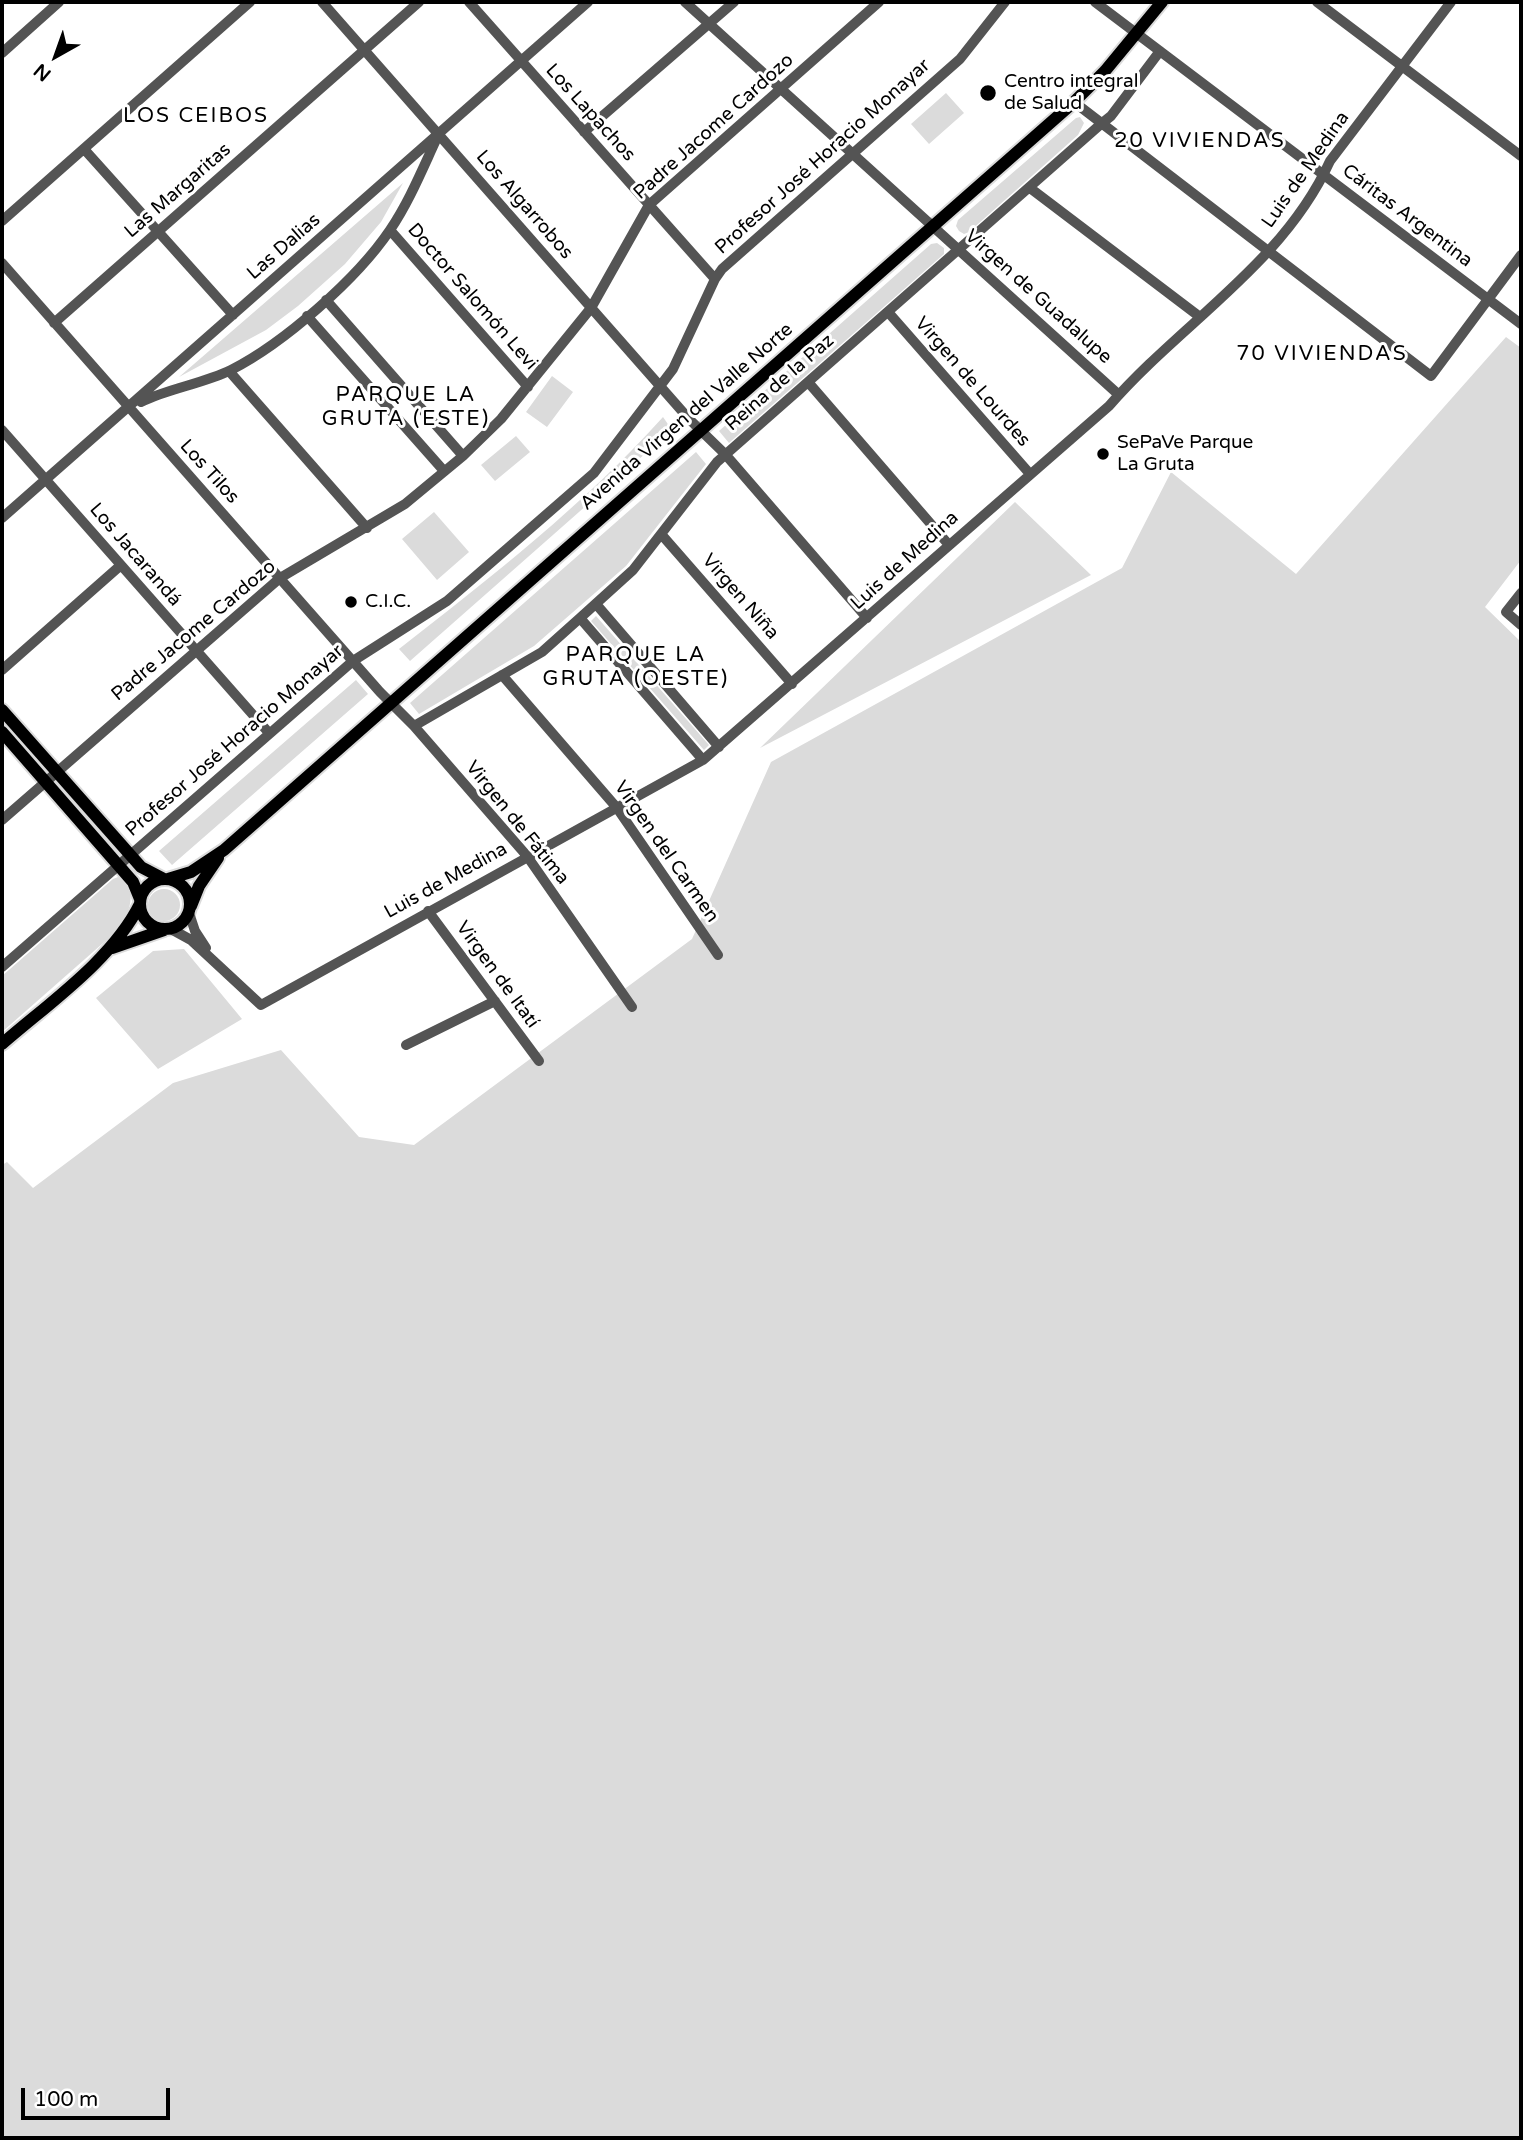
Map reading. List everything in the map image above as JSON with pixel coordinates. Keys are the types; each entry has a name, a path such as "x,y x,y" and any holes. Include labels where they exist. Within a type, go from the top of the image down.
{"main road":[{"name":"Avenida Virgen del Valle Norte","path":"166,879 191,872 224,850 1074,102 1162,2"},
{"path":"2,710 146,871 175,881 187,891 190,909 182,923 111,948"},
{"path":"2,732 133,881 145,920 159,929 169,929"},
{"name":"Avenida Virgen del Valle Norte","path":"190,909 199,886 224,850"},
{"path":"2,1044 111,948 149,885 166,879"}],"street":[{"path":"2,52 59,2"},
{"path":"2,221 250,2"},
{"name":"Los Algarrobos","path":"322,2 700,431 725,454 867,618"},
{"name":"Las Margaritas","path":"54,323 419,2"},
{"name":"Los Lapachos","path":"468,2 715,279"},
{"name":"Las Dalias","path":"2,518 588,2"},
{"name":"Virgen de Guadalupe","path":"685,2 1119,395"},
{"path":"584,132 734,2"},
{"name":"Padre Jacome Cardozo","path":"2,820 280,578 405,504 463,456 528,387 591,308 649,205 879,2"},
{"name":"Profesor José Horacio Monayar","path":"2,967 353,661 447,601 594,473 673,369 722,269 960,59 1005,2"},
{"name":"Cáritas Argentina","path":"1095,2 1521,324"},
{"path":"1317,2 1521,156"},
{"name":"Luis de Medina","path":"218,964 261,1005 703,760 1119,395 1270,252 1318,189 1330,161 1451,2"},
{"name":"Reina de la Paz","path":"414,726 542,652 634,570 725,454 1111,116 1160,51"},
{"path":"1074,102 1431,376 1521,255"},
{"path":"128,407 155,395 229,371 261,353 326,300 351,277 390,230 413,190 438,134"},
{"path":"84,149 233,315"},
{"path":"1030,188 1200,317"},
{"name":"Doctor Salomón Levi","path":"390,230 528,387"},
{"name":"Los Tilos","path":"2,264 391,702"},
{"path":"326,300 463,456"},
{"name":"Virgen de Lourdes","path":"888,312 1030,474"},
{"path":"307,316 444,471"},
{"path":"229,371 367,528"},
{"path":"808,382 950,545"},
{"name":"Los Jacarandá","path":"2,430 270,733"},
{"name":"Virgen Niña","path":"661,534 792,684"},
{"path":"2,670 121,565"},
{"path":"1521,593 1506,612 1521,625"},
{"path":"596,604 719,747"},
{"path":"580,618 703,760"},
{"name":"Virgen del Carmen","path":"502,675 617,808 718,955"},
{"name":"Virgen de Fátima","path":"391,702 527,856 632,1007"},
{"path":"190,909 195,931 218,964"},
{"name":"Virgen de Itatí","path":"428,911 538,1061"},
{"path":"169,929 191,940 218,964"},
{"path":"406,1045 495,1001"}],"shaded area":[{"path":"946,93 964,113 929,144 911,124"},
{"path":"1080,117 1084,123 1078,135 969,232 964,234 959,231 956,226 958,220"},
{"path":"403,183 381,222 345,264 298,306 266,330 179,377"},
{"path":"937,243 944,248 944,254 729,443 719,431 931,244"},
{"path":"1506,337 1521,348 1521,560 1485,607 1521,642 1521,2138 2,2138 2,1165 7,1162 33,1188 173,1083 281,1050 359,1137 414,1145 692,939 771,762 1122,568 1171,472 1296,574"},
{"path":"552,376 573,392 547,427 526,412"},
{"path":"663,417 672,430 410,661 399,649 569,510"},
{"path":"516,436 530,452 495,481 481,465"},
{"path":"696,452 706,464 626,566 534,646 419,714 410,703"},
{"path":"1015,502 1091,575 760,748"},
{"path":"434,512 469,552 437,580 402,539"},
{"path":"596,616 709,745 704,750 591,621"},
{"path":"356,680 368,694 172,865 159,851"},
{"path":"118,877 125,882 131,895 129,909 118,930 2,1032 2,976"},
{"path":"164,889 175,894 180,905 175,916 164,921 153,916 148,905 153,894"},
{"path":"184,949 242,1019 158,1069 96,998 153,951"}],"place":[{"name":"Centro integral de Salud","path":"988,93"},
{"name":"SePaVe Parque La Gruta","path":"1103,454"},
{"name":"C.I.C.","path":"351,602"}],"district":[{"name":"LOS CEIBOS","path":"196,116"},
{"name":"20 VIVIENDAS","path":"1200,141"},
{"name":"70 VIVIENDAS","path":"1322,354"},
{"name":"PARQUE LA GRUTA (ESTE)","path":"406,407"},
{"name":"PARQUE LA GRUTA (OESTE)","path":"636,667"}]}
